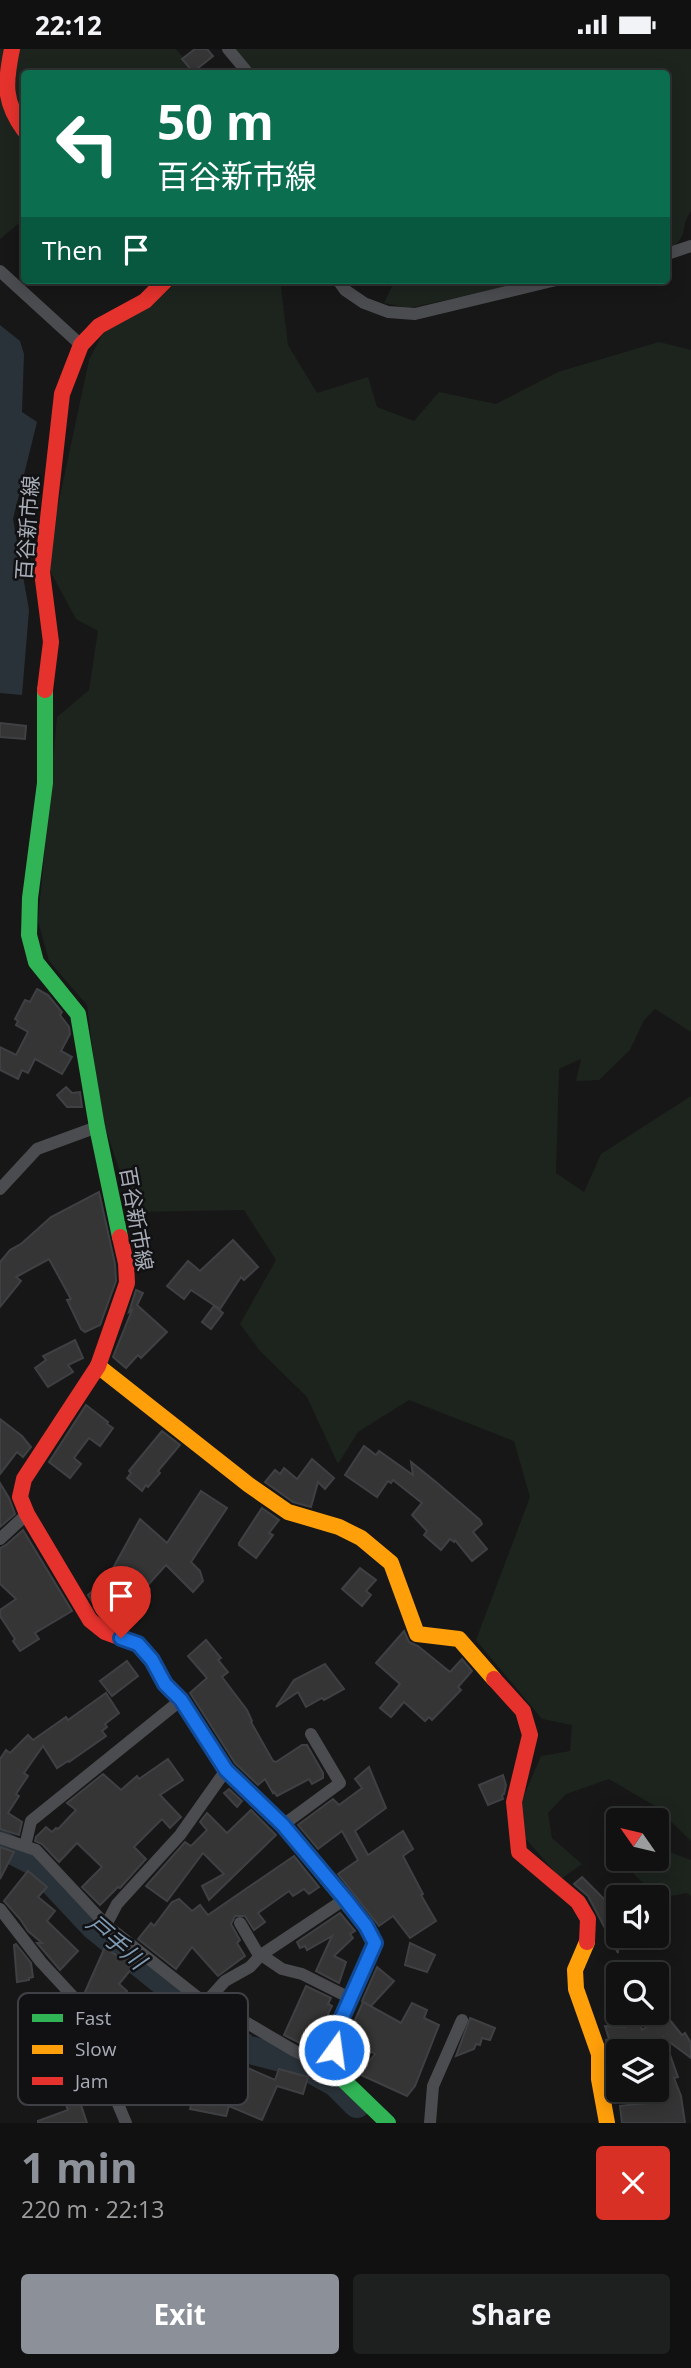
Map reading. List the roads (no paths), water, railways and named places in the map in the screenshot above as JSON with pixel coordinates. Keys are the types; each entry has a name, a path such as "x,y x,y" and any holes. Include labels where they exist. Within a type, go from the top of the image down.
{"main road":[{"path":"12,49 5,93 11,113 21,126"},
{"name":"百谷新市線","path":"162,284 145,301 99,326 81,345 62,394 42,572 51,642 44,700 45,783 30,898 29,935 36,962 78,1014 97,1127 126,1263 127,1283 98,1366 24,1479 20,1497 27,1514 90,1620 105,1632 138,1644 152,1660 165,1684 181,1700 226,1770 283,1825 366,1926 375,1943 336,2031 332,2069"},
{"path":"98,1366 249,1485 288,1511 339,1527 361,1538 391,1563 417,1634 459,1639 523,1711 530,1735 514,1802 519,1852 578,1902 588,1919 587,1942 575,1970 576,1989 599,2055 607,2123"},
{"path":"332,2069 388,2123"}],"street":[{"path":"228,49 246,70"},
{"path":"670,253 691,246"},
{"path":"0,271 81,345"},
{"path":"341,284 364,303 388,312 415,314 539,284"},
{"path":"0,1189 37,1149 97,1127"},
{"path":"0,1539 27,1514"},
{"path":"24,1846 31,1821 181,1700"},
{"path":"283,1825 340,1783 311,1734"},
{"path":"106,1925 117,1904 180,1835 226,1770"},
{"path":"0,1838 36,1850 106,1925 194,1993"},
{"path":"214,1993 225,1981 250,1968 261,1955 345,1899"},
{"path":"0,1909 41,1962 70,1993"},
{"path":"240,1923 261,1955 282,1969 302,1973 350,1998"},
{"path":"430,2123 433,2086 462,2020"},
{"path":"248,2023 332,2069"},
{"path":"118,2105 126,2123"}],"waterway":[{"name":"戸手川","path":"0,1844 33,1861 93,1925 177,1993"},
{"name":"戸手川","path":"248,2050 300,2063 336,2083 357,2104"}]}
